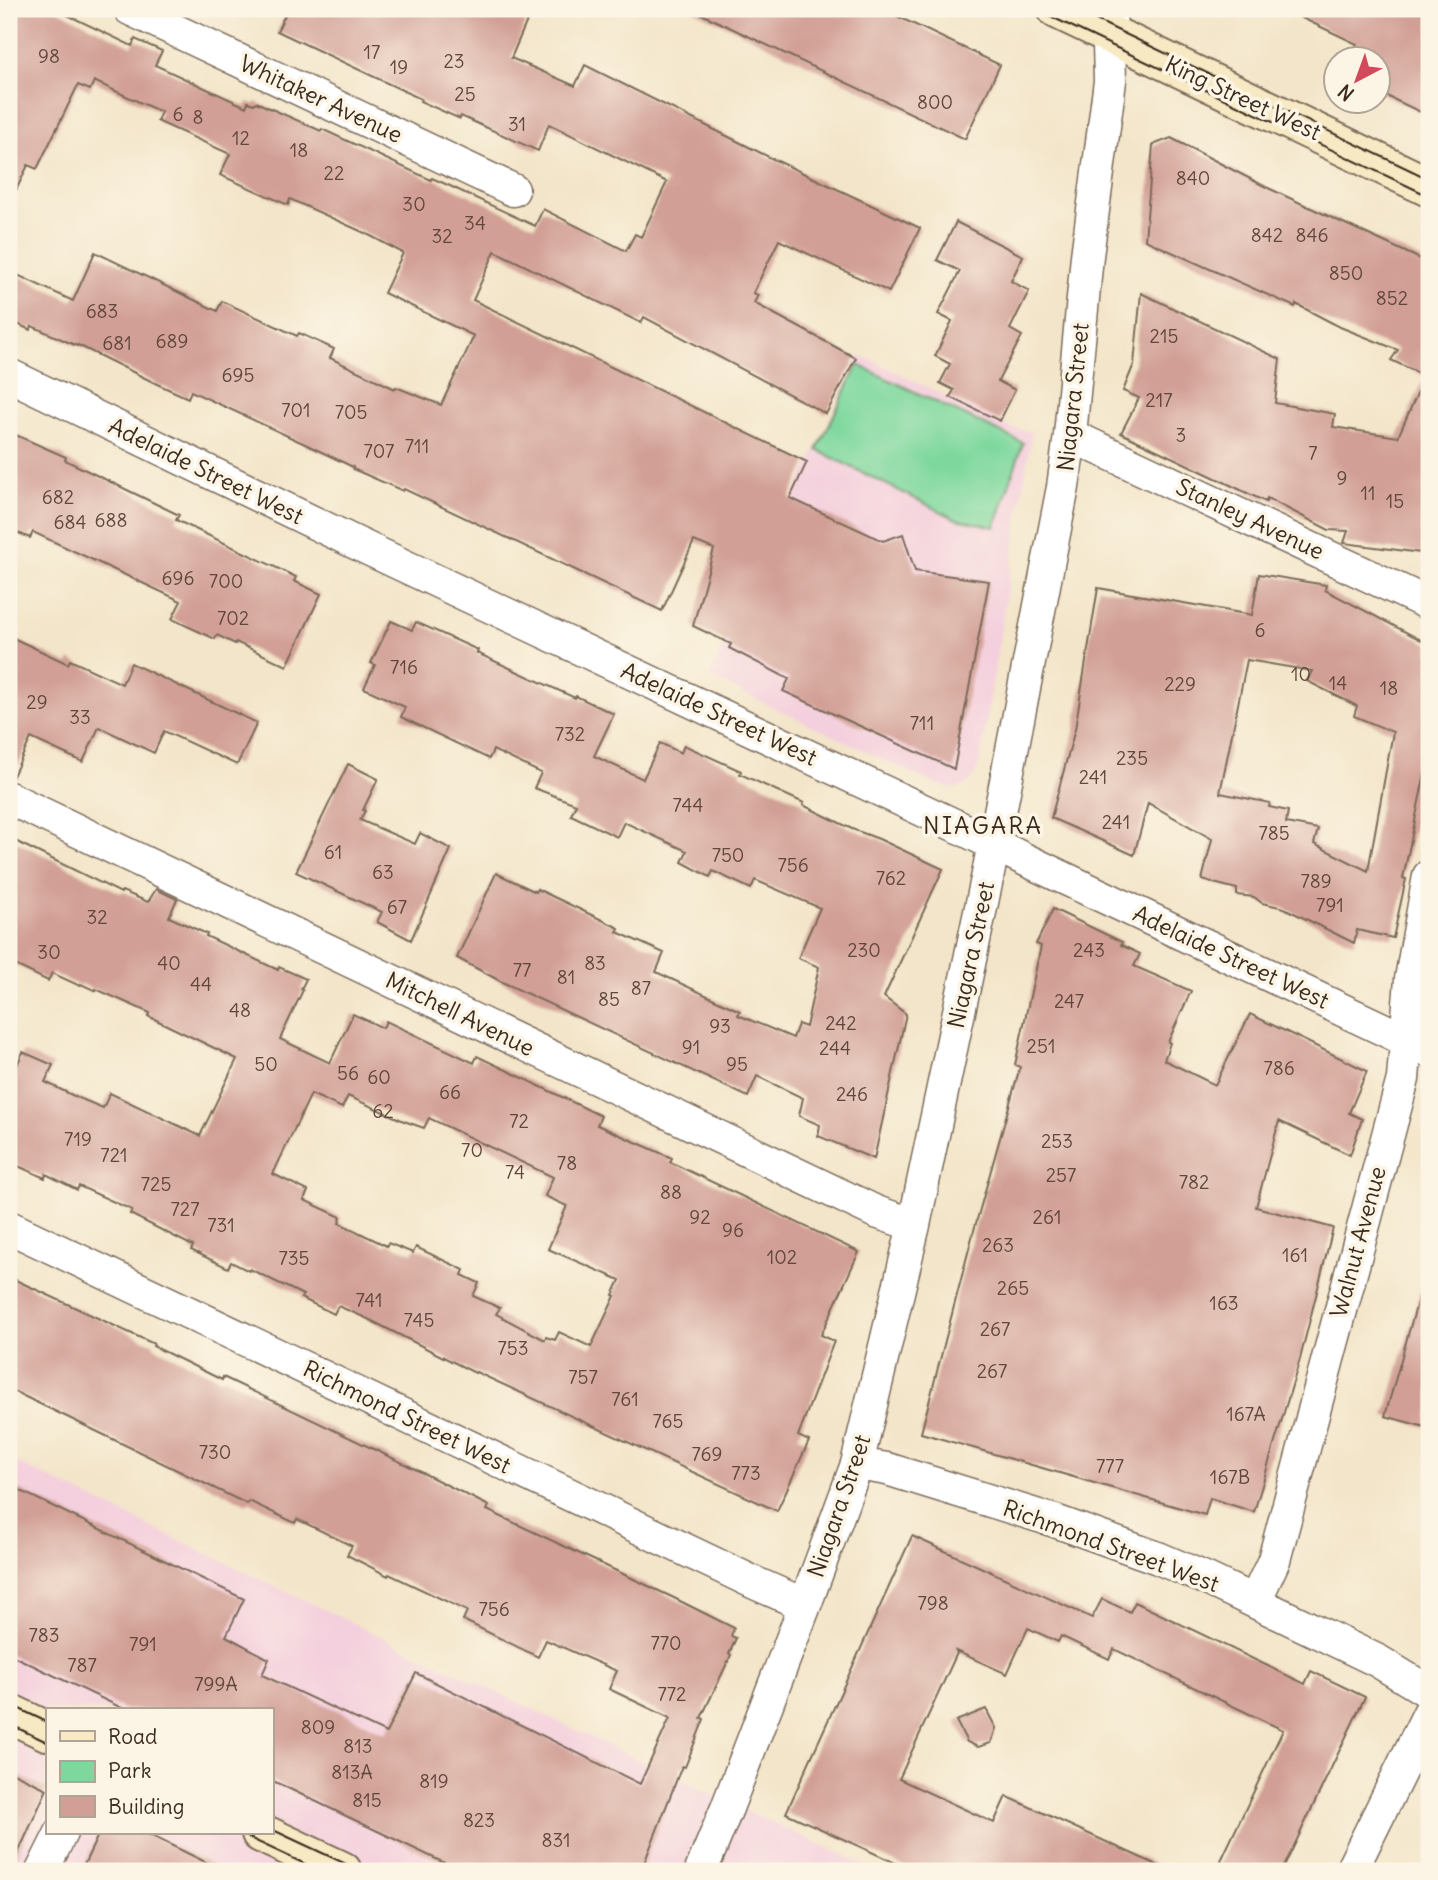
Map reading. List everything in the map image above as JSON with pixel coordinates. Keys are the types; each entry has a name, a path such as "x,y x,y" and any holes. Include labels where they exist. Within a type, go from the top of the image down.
{"main road":[{"name":"King Street West","path":"1057,9 1110,22 1429,187"},
{"path":"9,1713 46,1731"},
{"path":"263,1834 342,1871"}],"street":[{"name":"Whitaker Avenue","path":"130,9 513,190"},
{"name":"Niagara Street","path":"701,1871 857,1464 914,1225 994,845 1063,487 1087,256 1110,81 1110,22"},
{"name":"Adelaide Street West","path":"9,375 374,552 1417,1045"},
{"name":"Stanley Avenue","path":"1070,435 1429,604"},
{"name":"Mitchell Avenue","path":"9,798 876,1212 914,1225"},
{"name":"Walnut Avenue","path":"1255,1601 1274,1560 1403,1079 1417,1045 1411,979 1429,876"},
{"name":"Richmond Street West","path":"9,1227 805,1605"},
{"name":"Richmond Street West","path":"857,1464 887,1469 1055,1521 1158,1558 1255,1601 1378,1661 1429,1692"},
{"path":"1351,1871 1429,1713"},
{"path":"42,1871 60,1834"}],"shaded area":[{"path":"860,355 1015,429 1032,432 980,760 974,776 966,785 954,789 935,784 709,677"},
{"path":"9,1459 693,1786 878,1871 9,1871"}],"green space":[{"path":"858,365 1023,443 995,527 956,519 817,450"}],"building":[{"path":"9,9 55,9 132,46 135,39 162,51 155,65 246,107 248,102 256,102 321,131 322,129 535,226 543,209 626,251 635,234 641,237 667,182 549,124 538,151 461,116 460,119 420,101 421,99 277,31 288,9 532,9 511,58 575,86 585,65 769,157 920,228 889,292 779,240 753,293 758,295 754,303 856,358 826,414 644,317 641,323 495,251 473,300 807,462 790,498 883,541 903,534 915,571 989,581 954,769 783,691 789,679 729,648 731,644 693,626 714,549 694,541 662,611 404,489 403,491 353,469 191,391 188,398 78,345 32,326 30,330 9,320 9,271 73,301 95,252 217,311 222,301 297,336 299,333 334,349 330,358 395,389 396,387 441,405 474,336 384,293 403,253 290,199 288,205 220,175 230,154 157,121 161,112 94,81 90,90 78,85 37,169 28,165 9,205"},
{"path":"691,9 882,9 1000,65 965,139"},
{"path":"1283,9 1429,9 1429,116 1392,99 1392,46 1356,46 1357,44"},
{"path":"1171,138 1266,187 1429,263 1429,554 1344,543 1348,531 1329,530 1267,498 1266,502 1121,433 1139,398 1123,391 1134,364 1141,293 1280,359 1275,403 1335,414 1333,427 1398,437 1425,376 1391,360 1398,350 1145,240 1153,145"},
{"path":"956,222 1023,256 1011,281 1029,291 1010,329 1022,336 998,381 1015,390 1000,421 950,397 954,390 940,383 950,364 935,356 952,321 938,314 960,271 937,260"},
{"path":"9,432 66,457 65,460 179,515 176,520 296,577 294,581 321,594 287,666 236,642 235,644 217,635 215,639 172,619 181,601 33,532 30,538 9,529"},
{"path":"1259,574 1326,585 1325,590 1429,644 1429,754 1393,938 1357,930 1354,943 1284,908 1262,903 1254,897 1237,895 1237,889 1202,880 1212,839 1148,803 1134,855 1051,818 1075,729 1098,588 1252,615","holes":["1247,660 1312,671 1307,681 1357,706 1354,716 1393,732 1368,871 1314,844 1318,829 1286,823 1288,811 1269,807 1270,803 1220,793"]},
{"path":"391,621 412,630 416,622 478,650 477,653 614,714 594,756 643,779 660,743 681,753 684,745 741,771 740,774 804,803 803,805 852,829 943,869 884,997 906,1014 874,1159 818,1136 820,1125 799,1116 803,1098 757,1076 748,1097 500,981 457,958 496,873 536,892 537,889 619,928 617,932 664,953 656,972 740,1011 738,1015 793,1038 798,1024 806,1027 819,967 798,958 820,908 755,880 751,889 713,871 710,877 682,862 687,851 624,822 617,837 571,815 576,804 534,788 541,773 493,750 489,759 401,717 405,707 364,688 375,665 371,663"},
{"path":"9,636 68,664 70,660 122,684 131,663 257,723 237,765 164,731 154,753 99,727 83,762 31,738 9,780"},
{"path":"348,764 378,779 360,820 415,844 420,833 451,849 411,940 377,922 382,912 296,872"},
{"path":"9,838 121,893 122,891 148,902 156,889 177,899 169,917 278,970 279,967 306,979 280,1039 330,1063 353,1014 383,1028 386,1021 474,1063 477,1056 601,1116 597,1125 672,1158 670,1162 859,1252 821,1335 834,1341 798,1436 809,1441 777,1511 475,1373 366,1318 338,1306 334,1314 301,1298 303,1295 250,1269 249,1271 231,1262 228,1268 191,1250 193,1246 130,1214 132,1210 79,1186 77,1190 46,1174 45,1178 9,1162 9,1083 23,1052 53,1065 45,1082 74,1096 103,1108 110,1093 200,1136 237,1059 148,1016 150,1013 96,989 81,984 80,986 52,973 48,981 9,962","holes":["311,1094 342,1108 348,1096 424,1128 429,1118 553,1177 545,1196 567,1206 548,1249 620,1280 591,1347 559,1332 555,1340 546,1337 545,1340 496,1314 500,1308 473,1296 479,1283 462,1275 464,1270 416,1247 413,1253 388,1243 387,1246 339,1223 341,1217 304,1200 308,1191 273,1174"]},
{"path":"1053,909 1122,942 1121,945 1140,954 1134,966 1191,991 1168,1042 1170,1043 1164,1060 1215,1085 1250,1014 1367,1071 1349,1113 1362,1119 1350,1155 1279,1121 1256,1207 1333,1228 1300,1359 1254,1512 1210,1498 1205,1515 921,1433 1020,1067 1015,1065 1041,946 1036,944"},
{"path":"9,1277 413,1468 489,1506 487,1510 734,1628 731,1636 736,1638 729,1654 731,1655 701,1718 704,1719 685,1767 682,1766 641,1871 461,1871 273,1781 273,1708 122,1708 9,1654 9,1485 244,1599 226,1636 269,1659 262,1675 386,1733 416,1673 640,1784 670,1718 609,1689 617,1671 546,1640 538,1657 463,1620 467,1611 347,1555 352,1546 297,1519 295,1523 249,1501 247,1504 9,1389"},
{"path":"1421,1289 1429,1290 1429,1411 1425,1427 1385,1416"},
{"path":"912,1536 1092,1618 1102,1599 1130,1612 1135,1602 1305,1684 1311,1671 1365,1697 1282,1871 1216,1871 1283,1730 1114,1649 1109,1659 1061,1636 1058,1642 1028,1628 1007,1674 956,1651 899,1779 994,1823 1006,1796 1170,1871 913,1871 786,1813"},
{"path":"986,1709 996,1728 991,1743 978,1747 967,1742 956,1721"},
{"path":"9,1771 46,1789 46,1791 9,1871"},
{"path":"99,1834 148,1834 224,1871 81,1871"}],"tram line":[{"path":"1035,9 1429,196"},
{"path":"1073,9 1429,179"},
{"path":"9,1704 46,1722"},
{"path":"9,1724 46,1742"},
{"path":"273,1830 361,1871"},
{"path":"241,1834 320,1871"}],"district":[{"name":"NIAGARA","path":"983,826"}]}
